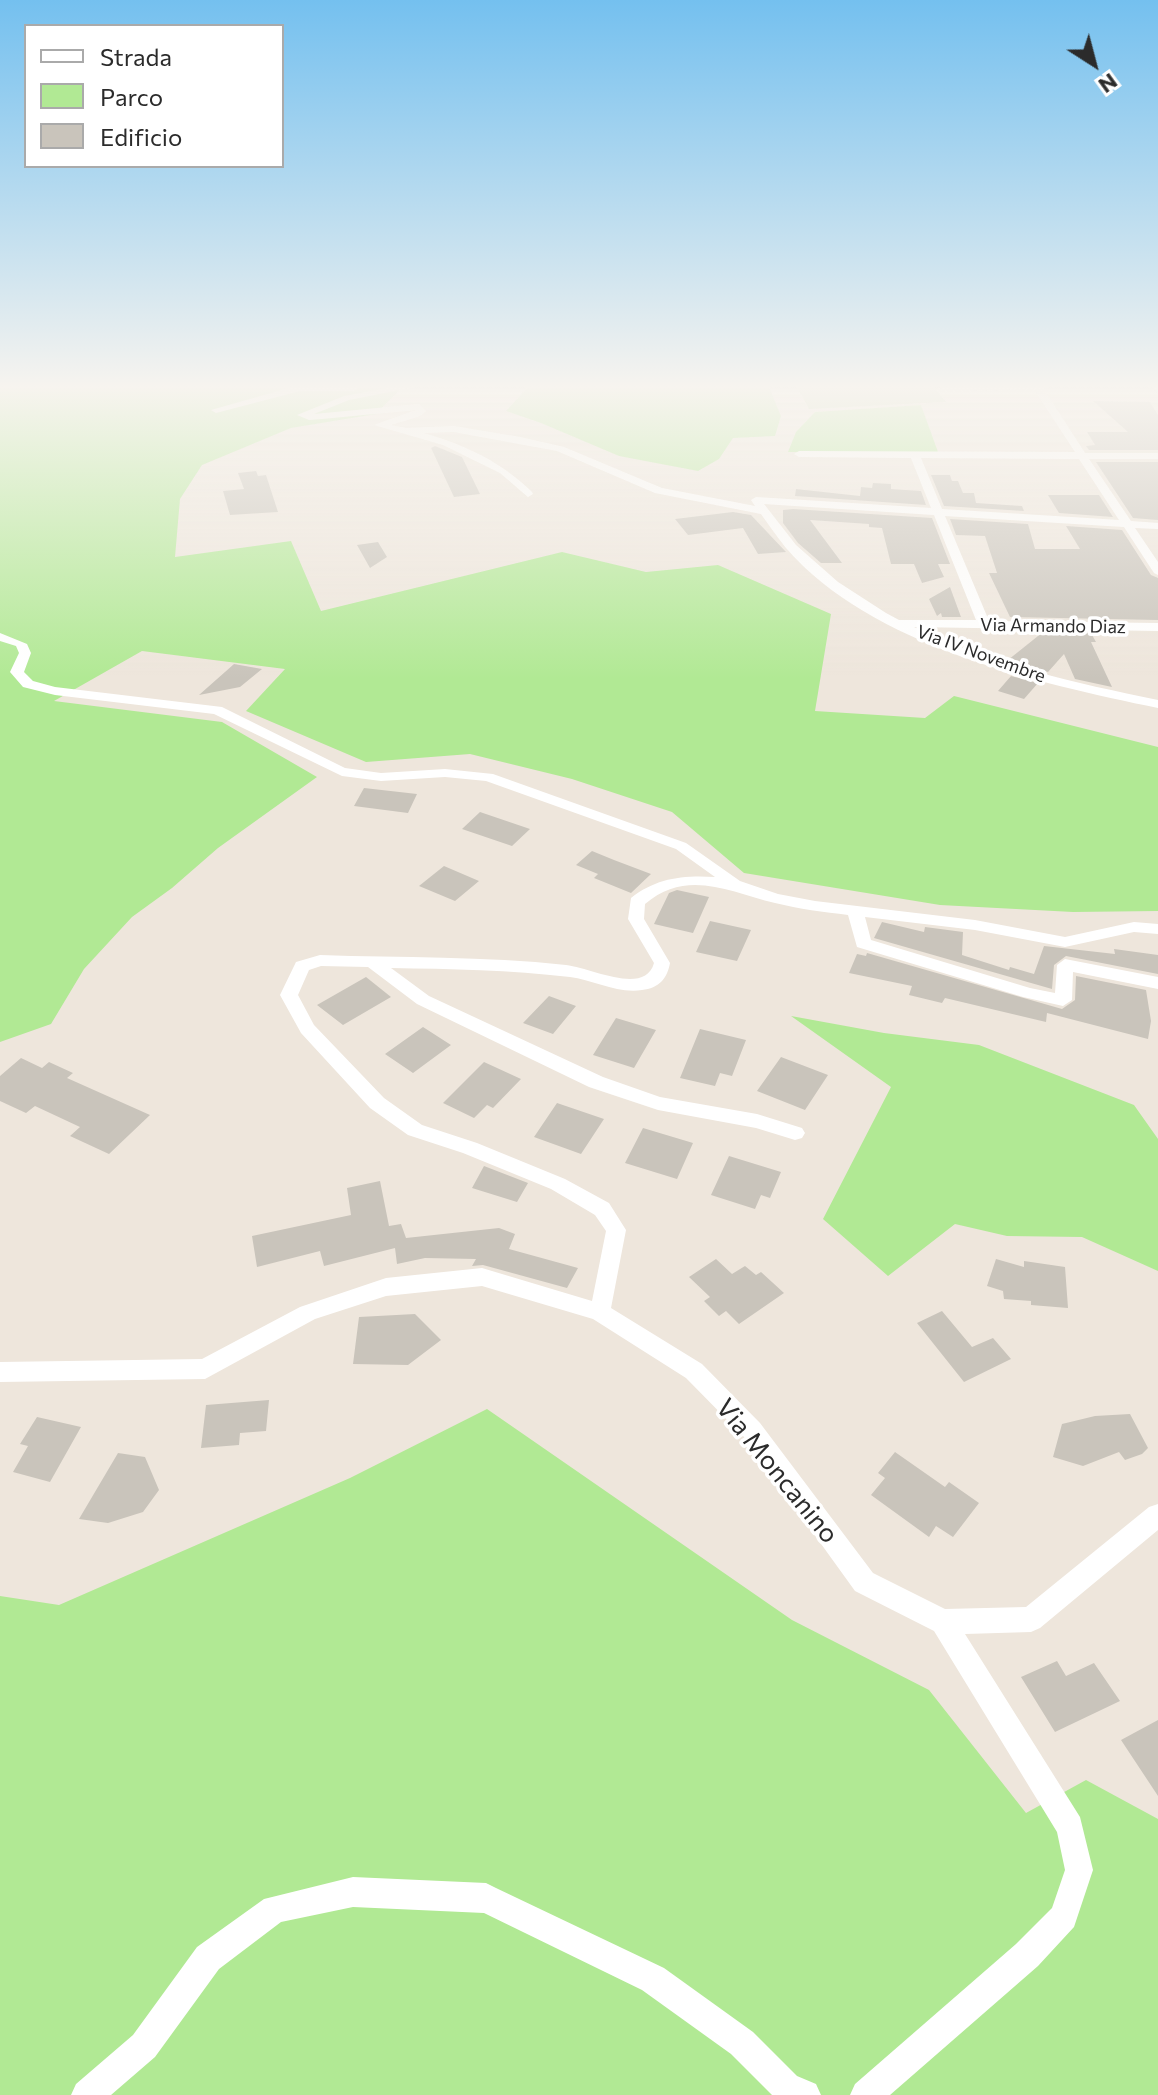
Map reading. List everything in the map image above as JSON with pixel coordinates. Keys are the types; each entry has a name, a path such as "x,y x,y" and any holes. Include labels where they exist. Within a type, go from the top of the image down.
{"street":[{"path":"516,483 528,494"},
{"path":"640,483 659,491 759,506 1158,526"},
{"path":"926,483 984,624"},
{"path":"1102,483 1158,571"},
{"name":"Via IV Novembre","path":"759,506 824,580 847,596 924,637 1083,690 1158,704"},
{"name":"Via Armando Diaz","path":"900,623 1158,627"},
{"path":"0,637 21,644 25,653 17,672 28,684 55,691 217,710 342,772 358,776 445,773 488,777 681,846 734,884"},
{"path":"600,1312 616,1230 602,1209 558,1184 470,1148 415,1130 377,1103 307,1029 289,995 302,966 320,960 524,965 630,984 648,983 659,975 662,963 636,919 637,902 661,883 684,880 734,884 775,898 815,906 975,925 1065,942 1134,927 1158,929"},
{"path":"855,909 863,943 1029,993 1063,1000 1065,965 1158,983"},
{"path":"372,962 423,1000 596,1082 658,1103 757,1121 795,1133"},
{"name":"Via Moncanino","path":"0,1372 205,1369 308,1313 386,1287 482,1277 600,1312 694,1371 752,1430 864,1582 943,1622 1031,1619 1158,1515"},
{"path":"866,2095 1027,1955 1064,1917 1079,1870 1070,1827 943,1622"},
{"path":"87,2095 144,2046 208,1958 274,1909 353,1892 486,1898 653,1979 742,2043 786,2087 805,2095"}],"green space":[{"path":"0,483 191,483 180,499 175,557 291,541 321,611 562,552 646,572 718,565 831,614 815,711 925,718 954,696 1158,747 1158,911 1073,912 940,905 744,873 672,812 572,779 470,754 366,762 246,711 285,669 142,651 54,701 222,722 317,777 218,848 172,888 132,917 84,969 51,1024 0,1042"},
{"path":"791,1016 884,1033 979,1045 1134,1105 1158,1139 1158,1271 1082,1237 1007,1236 955,1224 888,1276 823,1219 891,1087"},
{"path":"487,1409 792,1620 929,1690 1026,1813 1086,1780 1158,1819 1158,2095 0,2095 0,1596 59,1605 350,1478"}],"building":[{"path":"242,483 269,483 278,512 230,515 223,491 244,489"},
{"path":"447,483 475,483 480,494 454,497"},
{"path":"873,483 891,484 891,489 921,491 926,505 795,496 796,489 860,496 861,487 872,488"},
{"path":"934,483 959,483 963,493 974,493 976,503 1022,506 1024,511 944,506"},
{"path":"1110,483 1158,483 1158,520 1133,518"},
{"path":"1048,495 1099,495 1113,517 1059,513"},
{"path":"783,510 932,518 950,564 938,564 944,577 922,583 914,564 891,564 882,528 869,527 869,524 810,520 842,563 821,563 798,543 783,523"},
{"path":"733,512 751,515 786,552 758,554 743,528 688,535 675,519"},
{"path":"950,519 1028,524 1035,549 1080,549 1066,526 1122,530 1151,575 1158,578 1158,620 1010,617 989,573 997,573 985,536 956,535"},
{"path":"378,542 387,557 370,568 357,545"},
{"path":"950,587 961,617 942,617 941,613 937,616 929,599"},
{"path":"1043,632 1091,633 1096,642 1091,642 1112,687 1075,679 1064,654 1048,672 1008,660"},
{"path":"234,664 262,669 240,687 199,695"},
{"path":"1011,676 1038,683 1024,699 998,691"},
{"path":"364,788 417,794 408,813 354,806"},
{"path":"480,812 530,829 512,846 462,829"},
{"path":"592,851 651,874 631,893 594,878 598,874 576,865"},
{"path":"444,866 479,881 455,901 419,886"},
{"path":"677,890 709,897 693,933 654,924 669,893"},
{"path":"710,921 751,930 737,961 696,952"},
{"path":"882,922 924,932 925,927 963,932 962,955 1009,970 1010,967 1034,974 1044,946 1115,954 1114,949 1158,955 1158,974 1066,956 1054,965 1052,989 874,938"},
{"path":"867,953 1062,1009 1075,1000 1076,976 1146,990 1151,1021 1148,1039 1047,1013 1046,1022 945,998 942,1003 909,995 912,986 849,973 857,954 866,956"},
{"path":"366,977 391,997 343,1025 317,1005"},
{"path":"549,996 576,1006 553,1034 523,1023"},
{"path":"616,1018 656,1030 634,1068 593,1055"},
{"path":"423,1027 451,1045 413,1073 385,1054"},
{"path":"700,1029 746,1040 732,1076 720,1073 715,1086 680,1078"},
{"path":"781,1057 828,1075 805,1110 757,1091"},
{"path":"21,1058 42,1068 49,1062 73,1073 67,1078 150,1115 109,1154 70,1136 80,1127 35,1106 26,1113 0,1101 0,1076"},
{"path":"484,1062 521,1079 493,1108 487,1105 474,1118 443,1103"},
{"path":"557,1103 604,1119 581,1154 534,1137"},
{"path":"643,1128 693,1143 677,1179 625,1163"},
{"path":"729,1156 781,1172 770,1198 761,1195 755,1209 711,1195"},
{"path":"484,1166 528,1183 517,1202 472,1188"},
{"path":"380,1181 389,1226 401,1224 406,1238 499,1228 515,1234 509,1249 578,1268 567,1288 483,1265 472,1266 476,1259 425,1258 397,1264 395,1248 324,1266 320,1251 257,1267 252,1236 351,1215 347,1188"},
{"path":"716,1259 732,1274 745,1266 756,1275 761,1272 784,1293 739,1324 726,1311 719,1316 704,1301 710,1297 689,1277"},
{"path":"996,1259 1024,1267 1024,1261 1065,1267 1068,1308 1004,1299 1003,1291 987,1286"},
{"path":"942,1311 972,1347 993,1338 1011,1359 964,1382 917,1323"},
{"path":"415,1314 441,1340 408,1365 353,1364 359,1317"},
{"path":"269,1400 266,1431 240,1433 239,1445 201,1448 206,1405"},
{"path":"1130,1414 1148,1448 1142,1454 1125,1460 1119,1452 1083,1466 1053,1457 1062,1424 1095,1416"},
{"path":"37,1417 81,1427 50,1482 13,1472 28,1446 20,1444"},
{"path":"895,1452 945,1487 949,1482 979,1503 953,1537 936,1526 929,1537 871,1495 885,1478 878,1473"},
{"path":"118,1453 145,1457 159,1490 143,1512 108,1523 79,1519"},
{"path":"1057,1661 1066,1676 1094,1663 1120,1701 1055,1732 1021,1677"},
{"path":"1158,1720 1158,1796 1121,1740"}]}
